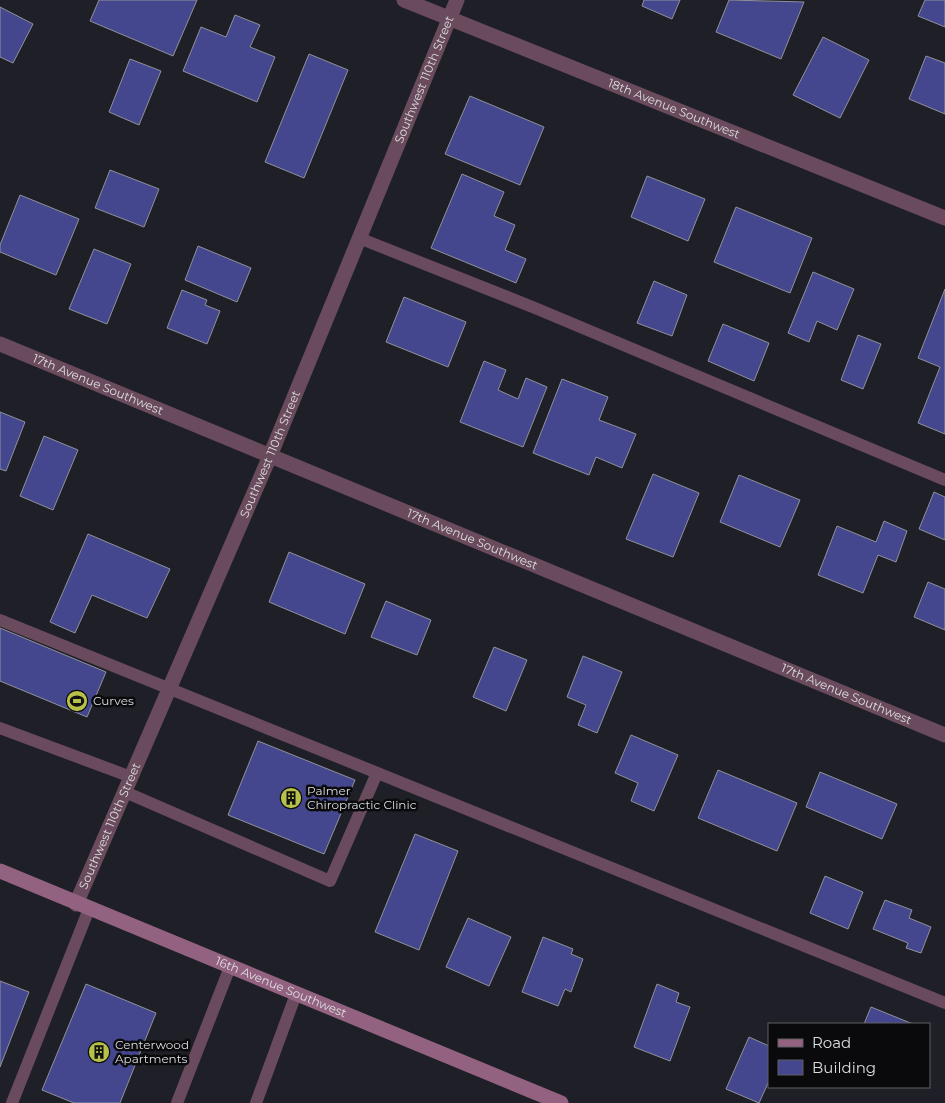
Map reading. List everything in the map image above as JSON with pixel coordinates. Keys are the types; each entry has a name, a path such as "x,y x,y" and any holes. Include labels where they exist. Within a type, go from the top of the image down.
{"main road":[{"name":"16th Avenue Southwest","path":"0,871 83,907 561,1103"}],"street":[{"name":"18th Avenue Southwest","path":"404,0 945,218"},
{"name":"Southwest 110th Street","path":"83,907 131,777 270,456 457,0"},
{"name":"17th Avenue Southwest","path":"0,344 945,735"}],"lane":[{"path":"359,238 535,308 945,480"},
{"path":"0,620 945,1003"},
{"path":"0,728 131,777"},
{"path":"125,792 330,881 377,773"},
{"path":"12,1103 83,907"},
{"path":"177,1103 230,967"},
{"path":"256,1103 296,994"}],"building":[{"path":"99,0 197,0 173,56 90,21"},
{"path":"644,0 680,0 672,19 642,6"},
{"path":"729,0 804,2 781,59 716,32"},
{"path":"925,0 945,0 945,27 918,16"},
{"path":"0,7 33,24 13,63 0,57"},
{"path":"235,15 260,25 250,47 275,57 257,102 183,71 201,27 226,37"},
{"path":"823,37 869,60 840,118 793,95"},
{"path":"309,54 348,70 304,178 265,162"},
{"path":"926,56 945,63 945,114 909,99"},
{"path":"130,59 161,71 139,125 109,112"},
{"path":"470,96 544,127 520,185 445,154"},
{"path":"110,170 159,189 144,227 95,208"},
{"path":"462,174 504,192 494,216 515,225 505,250 526,259 516,283 431,248"},
{"path":"647,176 705,199 688,241 631,217"},
{"path":"20,195 79,219 56,275 0,252 0,245"},
{"path":"736,207 812,238 790,293 714,262"},
{"path":"198,246 251,268 237,302 185,280"},
{"path":"94,249 131,264 107,324 69,309"},
{"path":"813,272 854,289 837,330 817,321 809,342 788,333"},
{"path":"654,281 687,295 672,336 637,323"},
{"path":"945,289 945,434 918,423 940,367 918,358"},
{"path":"182,290 207,300 205,305 220,311 207,344 167,328"},
{"path":"404,297 466,322 448,367 386,342"},
{"path":"723,324 769,343 754,381 708,361"},
{"path":"858,335 881,344 863,389 841,380"},
{"path":"484,361 506,370 498,390 518,399 526,378 547,387 523,447 460,422"},
{"path":"562,379 608,397 599,420 636,434 622,468 596,457 589,475 533,453"},
{"path":"0,412 25,422 6,471 0,469"},
{"path":"44,436 78,450 53,510 20,496"},
{"path":"653,474 699,493 673,557 626,539"},
{"path":"739,475 800,500 780,547 720,522"},
{"path":"934,492 945,497 945,540 919,529"},
{"path":"884,521 907,531 896,562 878,555 863,593 818,575 837,526 876,542"},
{"path":"88,534 170,569 147,618 92,595 75,633 50,622"},
{"path":"289,552 365,584 345,634 269,602"},
{"path":"928,582 945,589 945,630 914,617"},
{"path":"386,601 431,620 417,655 371,637"},
{"path":"0,628 106,672 87,717 0,681"},
{"path":"494,647 527,660 506,711 473,697"},
{"path":"583,656 622,672 597,733 578,725 586,705 567,697"},
{"path":"631,735 678,755 654,811 631,801 638,783 615,773"},
{"name":"Palmer Chiropractic Clinic","path":"258,741 355,780 324,854 228,815"},
{"path":"718,770 797,803 777,851 698,818"},
{"path":"820,772 897,804 882,839 806,807"},
{"path":"415,834 458,851 419,950 375,932"},
{"path":"825,876 863,892 848,929 810,913"},
{"path":"885,900 912,910 909,918 931,927 921,953 906,948 908,943 873,929"},
{"path":"468,918 511,937 489,986 446,967"},
{"path":"543,937 573,949 571,954 583,959 571,992 565,989 558,1006 522,992"},
{"path":"0,981 29,992 0,1067"},
{"name":"Centerwood Apartments","path":"86,984 156,1013 120,1103 74,1103 42,1090"},
{"path":"657,984 679,993 676,1002 690,1007 670,1061 634,1047"},
{"path":"871,1007 911,1023 864,1023"},
{"path":"749,1037 768,1046 768,1083 759,1103 726,1089"}],"place":[{"name":"Curves","path":"77,701"},
{"name":"Palmer Chiropractic Clinic","path":"291,798"},
{"name":"Centerwood Apartments","path":"99,1052"}]}
